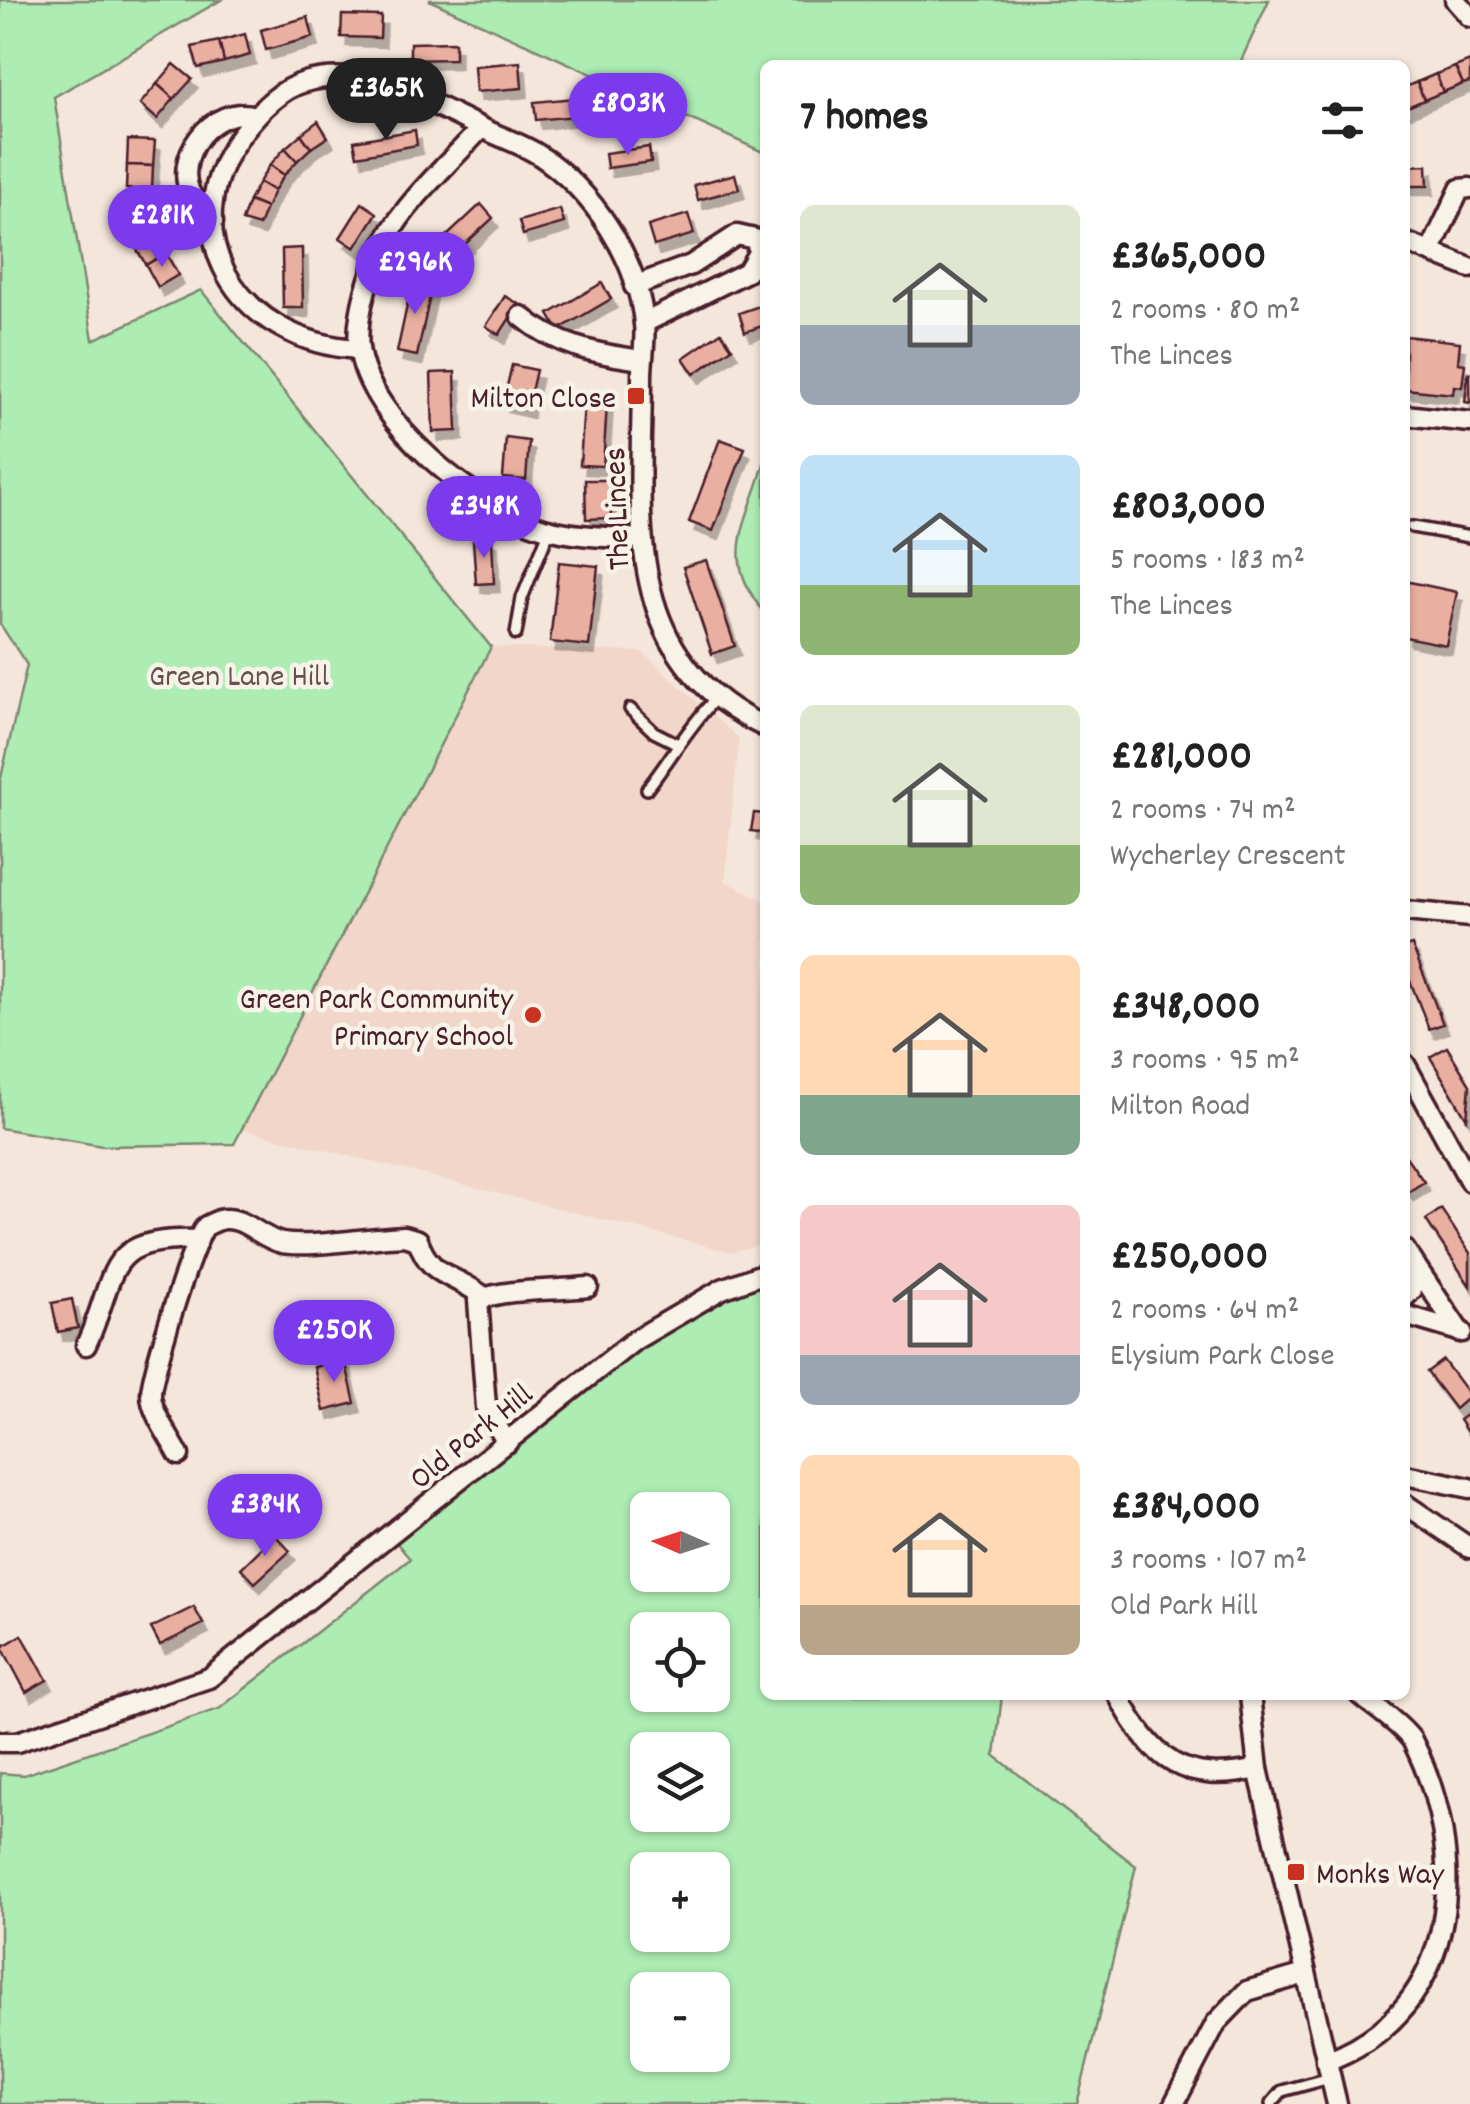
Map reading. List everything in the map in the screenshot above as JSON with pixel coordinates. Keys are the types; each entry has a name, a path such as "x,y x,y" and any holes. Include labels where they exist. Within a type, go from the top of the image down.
{"street":[{"path":"1456,0 1470,17"},
{"name":"The Linces","path":"255,116 303,82 337,79 407,92 536,153 584,190 614,236 644,322 642,539 646,579 661,628 676,654 716,698 760,723"},
{"path":"214,223 193,199 189,175 192,150 204,131 222,118 244,113 255,116 220,170 215,244 229,278 258,314 277,329 305,340 360,349"},
{"path":"482,128 387,238 361,312 360,349 380,400 406,435 478,497 550,529 642,539"},
{"path":"1431,250 1460,189 1470,188"},
{"path":"634,286 691,264 737,235 755,239 759,251 747,272 644,322"},
{"path":"1410,244 1470,268"},
{"path":"521,316 542,334 593,353 642,360"},
{"path":"1410,416 1470,422"},
{"path":"1410,911 1470,917"},
{"path":"1410,1073 1470,1182"},
{"path":"180,1455 150,1397 198,1240 206,1226 224,1218 242,1221 256,1233 280,1242 404,1236 418,1240 425,1262 438,1273 466,1282 484,1297"},
{"path":"86,1344 113,1267 127,1252 165,1239 198,1240"},
{"path":"1410,1257 1465,1333"},
{"path":"1410,1267 1410,1292"},
{"name":"Old Park Hill","path":"0,1742 17,1742 209,1678 635,1340 722,1289 760,1275"},
{"path":"507,1443 486,1408 478,1300 496,1292 522,1295 588,1287"},
{"path":"1410,1316 1465,1333"},
{"path":"1410,1475 1470,1488"},
{"path":"1410,1511 1470,1548"},
{"path":"1121,1700 1150,1742 1177,1766 1210,1777 1258,1770"},
{"path":"1251,1700 1258,1770 1337,2104"},
{"path":"1329,2069 1370,2042 1418,1994 1439,1962 1458,1906 1462,1866 1455,1823 1439,1782 1410,1737 1366,1700"},
{"path":"1174,2104 1216,2024 1247,1992 1305,1974"}],"lane":[{"path":"1412,526 1470,536"},
{"path":"516,634 522,598 550,529"},
{"path":"647,788 674,754 676,743 716,698"},
{"path":"630,709 654,732 676,743"},
{"path":"1271,2104 1282,2091 1329,2069"}],"shaded area":[{"name":"Green Park Community Primary School","path":"491,647 642,652 739,739 725,881 760,898 760,1244 732,1252 242,1129"}],"green space":[{"name":"Green Lane Hill","path":"0,0 221,0 54,97 93,340 201,290 491,647 234,1144 102,1146 0,1128 0,782 27,665 0,624"},
{"path":"429,0 1269,0 1241,60 760,60 760,151"},
{"path":"760,475 760,606 742,574 739,556 745,521"},
{"path":"760,1276 760,1700 1001,1700 995,1756 1136,1866 1077,2104 0,2104 0,1773 24,1775 219,1709 410,1559 391,1536 635,1340"}],"building":[{"path":"342,15 381,16 380,38 341,37"},
{"path":"308,17 313,37 266,50 261,30"},
{"path":"245,34 250,55 224,62 219,41"},
{"path":"219,41 224,62 198,68 192,47"},
{"path":"455,42 455,59 410,60 410,43"},
{"path":"1470,61 1470,82 1463,84 1455,67"},
{"path":"520,62 522,88 476,92 474,66"},
{"path":"174,64 192,79 174,99 157,84"},
{"path":"1455,67 1463,84 1443,92 1436,74"},
{"path":"1436,74 1443,92 1424,100 1417,82"},
{"path":"1417,82 1424,100 1410,106 1410,85"},
{"path":"157,84 174,99 157,119 140,104"},
{"path":"584,97 586,115 536,120 534,102"},
{"path":"318,121 328,137 311,148 301,134"},
{"path":"415,130 417,145 357,156 354,141"},
{"path":"301,134 311,148 297,161 285,148"},
{"path":"128,140 155,141 153,166 127,165"},
{"path":"649,147 651,162 607,168 605,153"},
{"path":"285,148 297,161 284,175 270,165"},
{"path":"127,165 153,166 152,191 126,189"},
{"path":"270,165 284,175 274,191 259,182"},
{"path":"1427,165 1428,186 1410,186 1410,166"},
{"path":"735,174 739,189 698,200 694,185"},
{"path":"259,182 274,191 266,208 249,201"},
{"path":"249,201 266,208 259,226 242,221"},
{"path":"362,203 377,213 355,248 340,238"},
{"path":"481,204 493,218 444,264 431,251"},
{"path":"560,209 564,223 523,235 519,221"},
{"path":"688,214 694,234 654,246 648,226"},
{"path":"154,231 166,253 146,265 133,243"},
{"path":"302,248 303,308 283,308 282,249"},
{"path":"166,253 178,275 158,287 146,265"},
{"path":"413,278 433,282 417,356 397,352"},
{"path":"602,283 611,299 558,330 549,314"},
{"path":"505,296 519,304 499,335 486,326"},
{"path":"760,306 760,327 745,332 739,313"},
{"path":"721,332 732,348 694,374 683,358"},
{"path":"1410,337 1460,342 1458,363 1465,364 1462,387 1454,386 1453,394 1410,390"},
{"path":"512,365 536,370 527,409 503,403"},
{"path":"455,372 457,431 433,432 431,373"},
{"path":"1470,374 1470,403 1465,402"},
{"path":"584,402 607,404 603,466 580,465"},
{"path":"506,438 529,441 526,480 503,478"},
{"path":"720,439 745,448 713,531 689,522"},
{"path":"585,480 611,480 611,518 586,519"},
{"path":"492,538 494,583 476,584 473,540"},
{"path":"706,560 735,646 712,654 683,567"},
{"path":"559,562 598,566 589,646 550,642"},
{"path":"1410,582 1457,592 1446,645 1410,638"},
{"path":"754,813 760,814 760,832 751,831"},
{"path":"1410,946 1443,1024 1429,1029 1410,981"},
{"path":"1447,1047 1470,1085 1467,1119 1430,1057"},
{"path":"1410,1162 1424,1182 1410,1191"},
{"path":"1441,1209 1470,1253 1470,1286 1426,1220"},
{"path":"72,1299 78,1328 58,1332 52,1303"},
{"path":"345,1360 355,1403 324,1411 314,1367"},
{"path":"1443,1360 1470,1396 1455,1409 1427,1372"},
{"path":"1470,1412 1470,1437 1459,1420"},
{"path":"275,1535 290,1551 255,1583 241,1568"},
{"path":"194,1607 203,1624 160,1645 151,1628"},
{"path":"22,1635 47,1680 26,1692 2,1647"}],"place":[{"name":"Milton Close","path":"636,396"},
{"name":"Green Park Community Primary School","path":"533,1015"},
{"name":"Monks Way","path":"1296,1872"}]}
